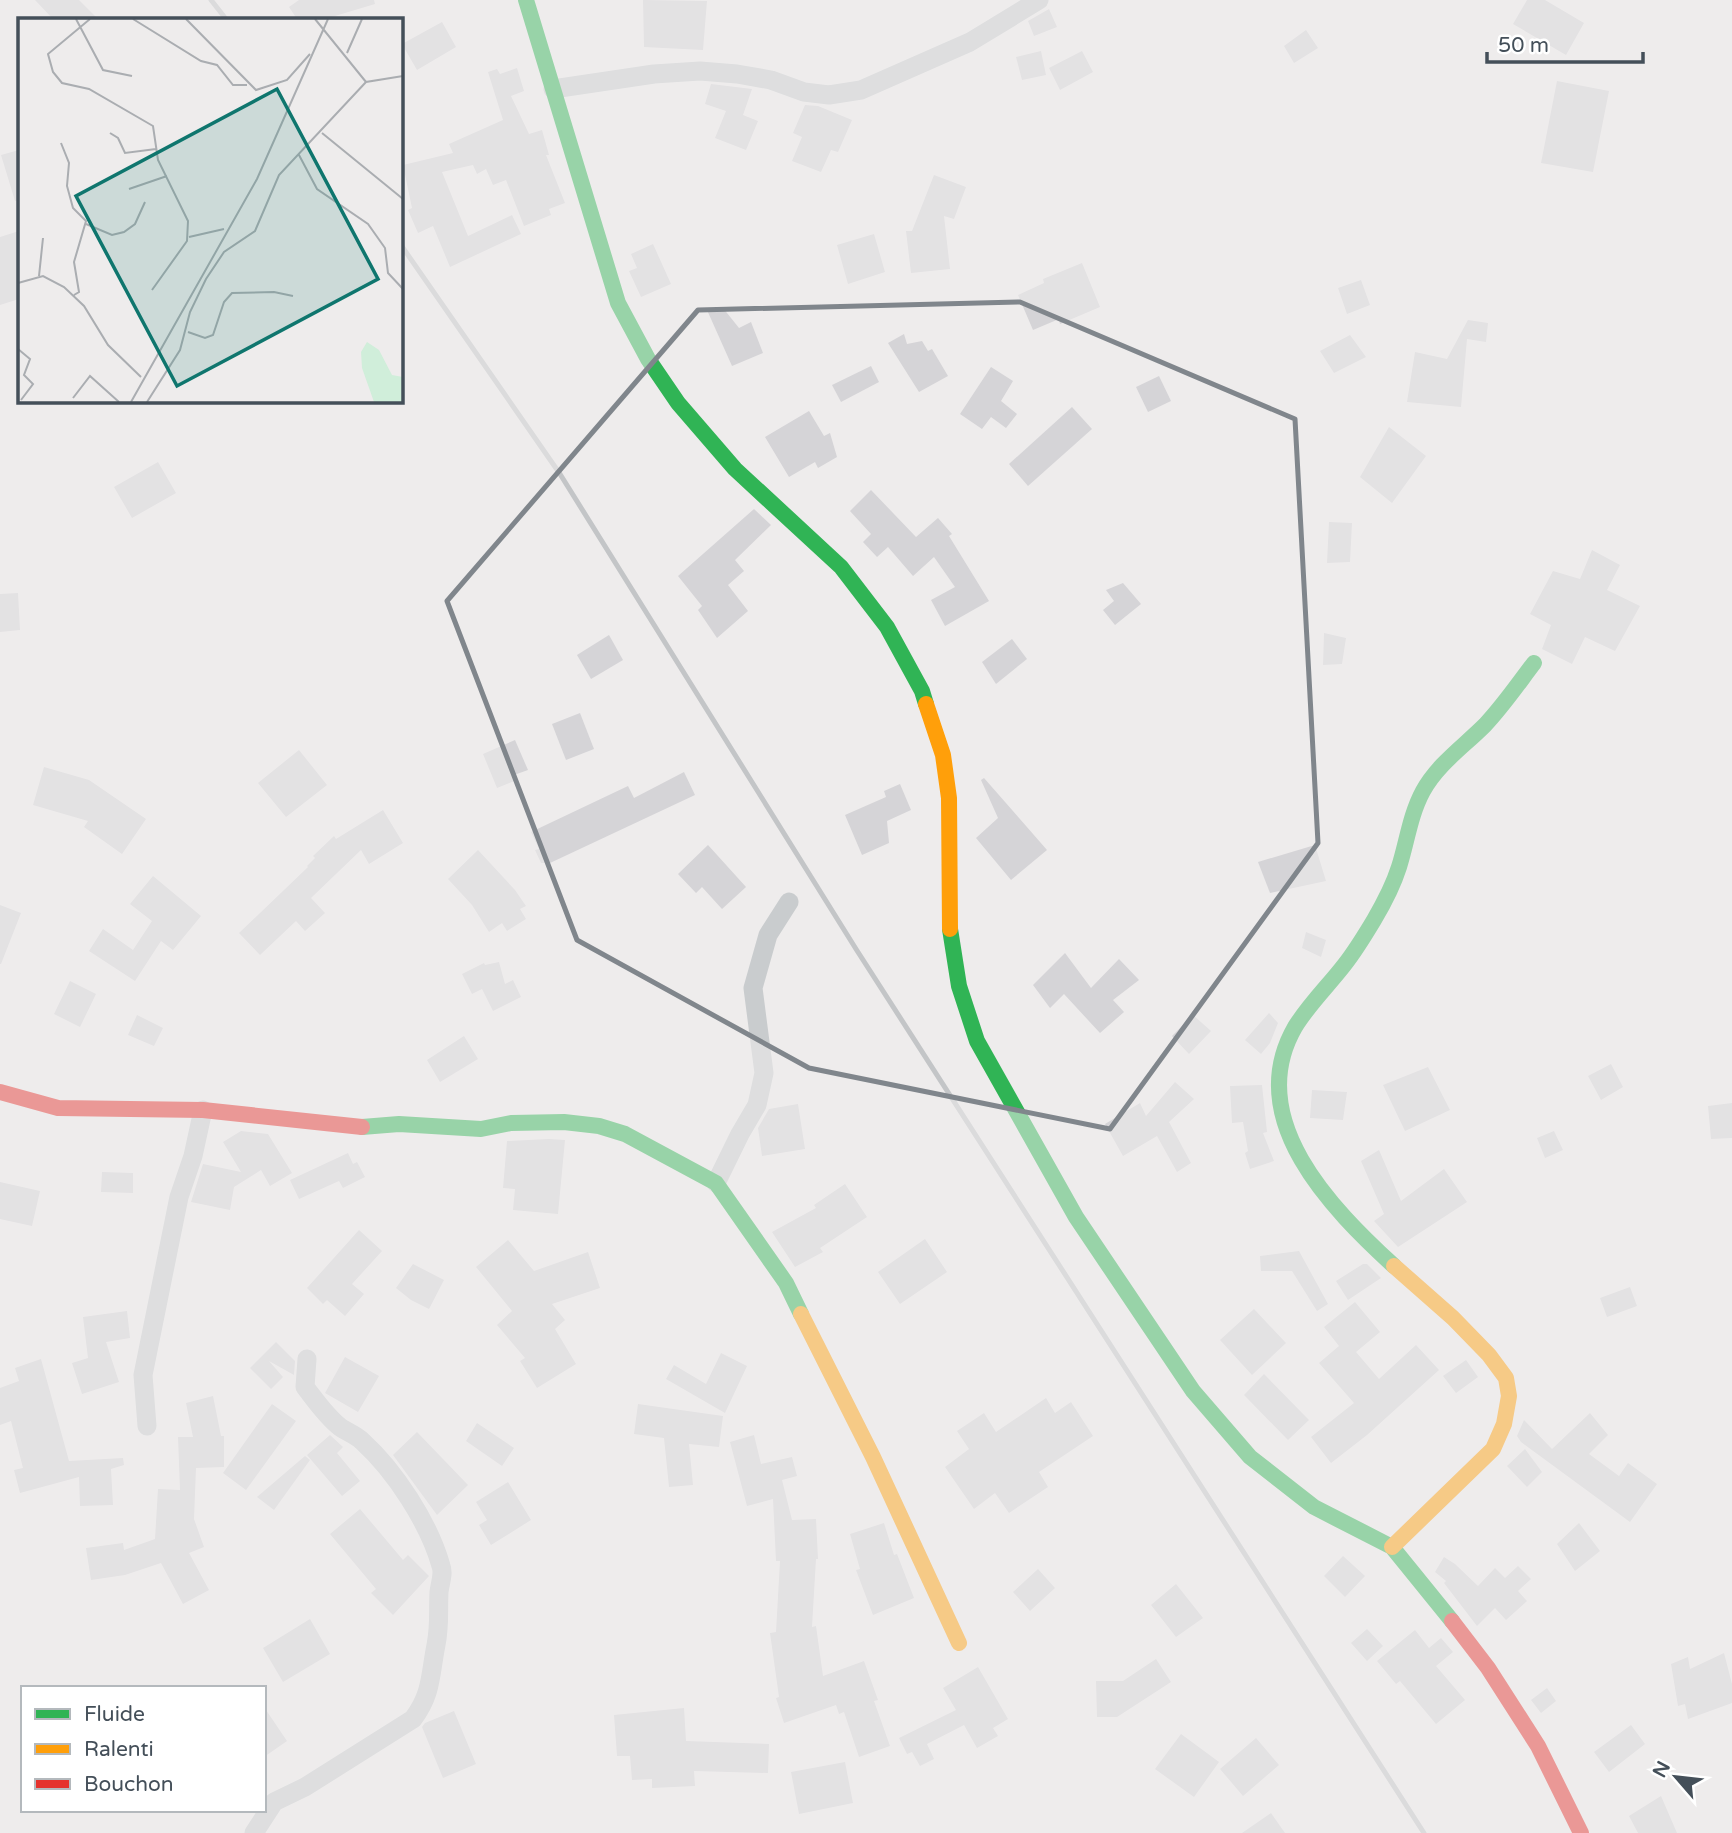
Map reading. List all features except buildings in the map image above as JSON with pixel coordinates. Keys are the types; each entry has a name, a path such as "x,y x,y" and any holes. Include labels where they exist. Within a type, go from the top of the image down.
{"street":[{"path":"526,0 618,303 648,359 678,403 735,469 841,567 887,626 922,691 943,755 948,798 948,914 959,986 977,1041 1070,1206 1193,1391 1250,1457 1314,1507 1392,1547 1426,1587 1488,1668 1538,1746 1581,1833"},
{"path":"553,89 654,74 700,71 771,80 804,92 829,95 861,90 970,42 1039,0"},
{"path":"1392,1547 1493,1448 1503,1429 1509,1405 1506,1378 1477,1341 1355,1228 1311,1180 1287,1131 1280,1085 1282,1071 1289,1039 1298,1022 1352,955 1393,882 1411,817 1427,784 1450,756 1500,709 1534,663"},
{"path":"716,1183 757,1105 764,1073 753,988 768,935 789,902"},
{"path":"0,1092 58,1108 203,1110 362,1127 398,1124 481,1129 512,1123 564,1122 599,1126 625,1134 716,1183 786,1283 873,1457 959,1643"},
{"path":"147,1426 143,1375 179,1196 193,1156 203,1110"},
{"path":"254,1833 274,1801 305,1787 412,1719 424,1704 429,1690 440,1623 439,1593 443,1568 420,1516 401,1483 362,1440 339,1426 305,1387 307,1359"}],"highlighted area":[{"path":"1020,302 1295,419 1318,843 1110,1129 809,1068 577,940 447,601 698,310"}],"railway":[{"path":"211,0 225,18"},
{"path":"402,246 560,474 856,949 1424,1833"}],"traffic: fast":[{"path":"526,0 618,303 648,359 678,403 735,469 841,567 887,627 922,691 926,704"},
{"path":"1394,1266 1345,1218 1321,1190 1301,1160 1287,1128 1279,1095 1281,1061 1295,1027 1306,1010 1353,953 1385,901 1399,867 1415,809 1429,781 1443,764 1492,718 1534,663"},
{"path":"950,929 959,986 977,1041 1076,1217 1193,1391 1250,1457 1314,1507 1392,1547 1452,1621"},
{"path":"362,1127 399,1124 481,1129 511,1123 564,1122 599,1126 625,1134 716,1183 786,1283 801,1314"}],"traffic: slow":[{"path":"926,704 943,755 949,798 950,929"},
{"path":"1392,1547 1493,1449 1504,1424 1509,1396 1506,1378 1489,1355 1453,1318 1394,1266"},
{"path":"801,1314 873,1457 959,1643"}],"traffic: jam":[{"path":"0,1092 58,1108 203,1110 362,1127"},
{"path":"1452,1621 1488,1668 1538,1746 1581,1833"}]}
